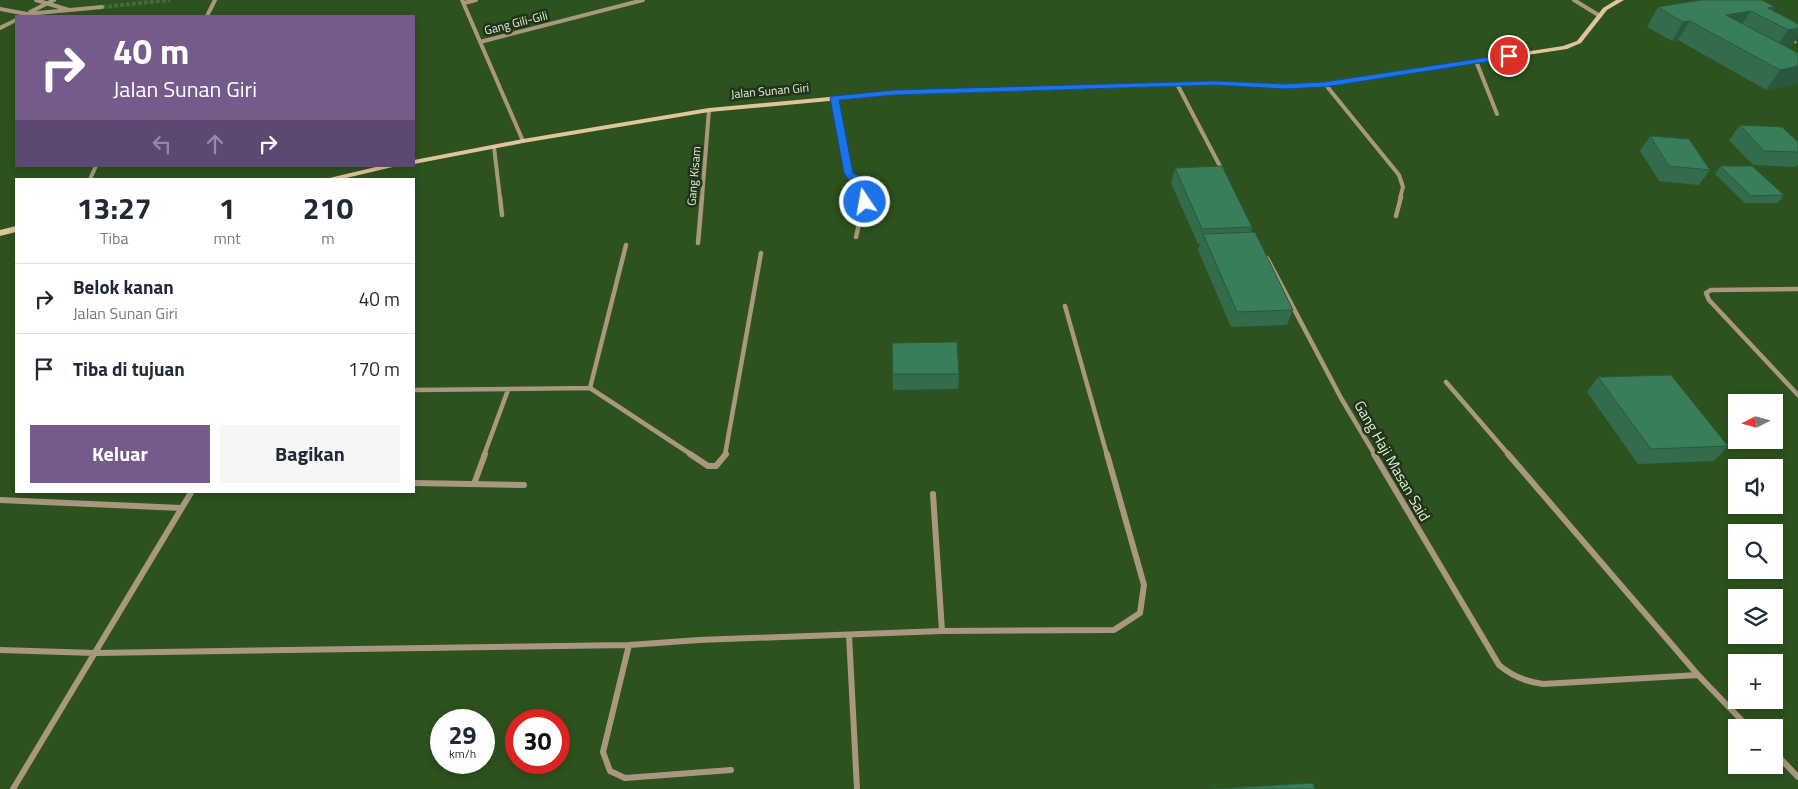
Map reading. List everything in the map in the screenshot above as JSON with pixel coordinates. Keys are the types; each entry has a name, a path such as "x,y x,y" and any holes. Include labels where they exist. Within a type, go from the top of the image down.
{"street":[{"path":"36,0 70,10"},
{"path":"25,15 54,0"},
{"path":"207,15 215,0"},
{"path":"476,0 463,2 523,141"},
{"name":"Gang Gili-Gili","path":"480,42 643,0"},
{"path":"1574,0 1600,16"},
{"name":"Jalan Sunan Giri","path":"415,162 523,141 709,110 834,98 894,93 1177,84 1214,83 1286,86 1325,84 1565,48 1579,42 1605,9 1621,0"},
{"path":"0,9 25,15 102,7"},
{"path":"0,28 15,20"},
{"path":"1476,61 1497,114"},
{"path":"1177,84 1227,180"},
{"path":"1325,84 1399,175 1404,187 1396,216"},
{"path":"834,98 848,173 851,177 862,181 864,184 865,202 862,207 856,237"},
{"name":"Gang Kisam","path":"698,243 709,110"},
{"path":"494,147 502,215"},
{"path":"334,178 388,167"},
{"path":"0,233 15,230"},
{"path":"590,388 626,245"},
{"name":"Gang Haji Masan Said","path":"1263,250 1341,398 1499,665 1516,677 1534,684 1698,676"},
{"path":"415,390 590,388 708,466 716,466 725,457 761,252"},
{"path":"1798,289 1711,290 1706,293 1709,300 1798,395"},
{"path":"0,650 94,653 630,645 699,640 942,631 1114,630 1140,613 1144,585 1065,306"},
{"path":"1446,382 1698,676 1740,719"},
{"path":"474,484 508,390"},
{"path":"415,483 524,485"},
{"path":"13,789 191,493"},
{"path":"932,494 942,631"},
{"path":"0,500 182,508"},
{"path":"849,635 856,789"},
{"path":"630,645 603,752 610,771 624,778 732,770"},
{"path":"1783,761 1798,777"}],"path":[{"path":"1790,39 1798,44"}],"building":[{"path":"1701,0 1762,0 1775,7 1768,8 1798,24 1798,28 1788,30 1751,11 1726,15 1798,53 1798,66 1780,70 1690,21 1683,22 1658,7"},
{"path":"1740,125 1782,127 1798,142 1798,152 1764,151"},
{"path":"1650,136 1689,139 1710,170 1669,166"},
{"path":"1222,166 1252,227 1202,229 1175,168"},
{"path":"1720,166 1752,166 1784,195 1751,196"},
{"path":"1255,232 1293,310 1237,312 1203,234"},
{"path":"957,342 959,374 893,374 892,343"},
{"path":"1671,375 1728,446 1651,449 1598,377"},
{"path":"1313,783 1315,789 1209,789"}],"tunnel":[{"path":"102,7 170,0"}],"route":[{"path":"865,202 864,184 858,178 851,177 848,173 834,98 894,93 1214,83 1286,86 1325,84 1509,56"}]}
